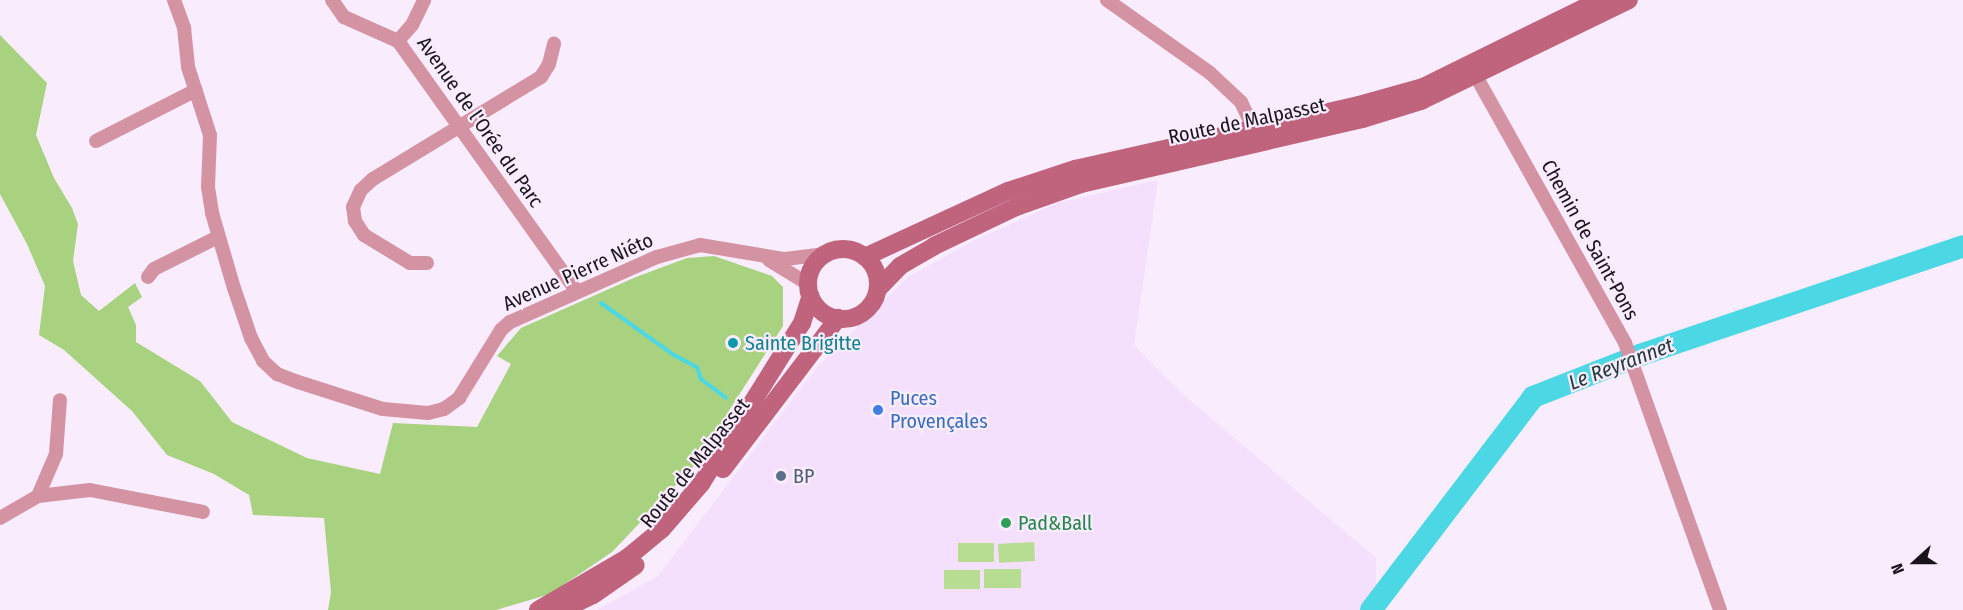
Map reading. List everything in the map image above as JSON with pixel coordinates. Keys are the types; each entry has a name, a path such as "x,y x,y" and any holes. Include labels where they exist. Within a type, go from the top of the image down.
{"main road":[{"name":"Route de Malpasset","path":"878,288 900,266 934,246 1016,207 1081,183 1363,119 1422,101 1600,0"},
{"name":"Route de Malpasset","path":"865,257 998,195 1064,173 1359,105 1473,71 1629,0"},
{"path":"845,249 865,257 873,266 878,288 875,297 864,312 856,316 838,318 821,311 809,290 816,262 824,254 845,249"},
{"name":"Route de Malpasset","path":"538,610 627,558 662,529 701,484 802,323 809,290"},
{"name":"Route de Malpasset","path":"562,610 616,580 640,561 685,518 838,318"}],"street":[{"name":"Avenue Pierre Niéto","path":"174,0 184,28 188,67 210,135 208,186 218,237 251,338 264,361 277,374 383,409 428,413 450,406 459,398 501,330 510,322 678,249 700,245 785,259 824,254"},
{"name":"Avenue de l'Orée du Parc","path":"332,0 344,17 398,41 577,292"},
{"path":"398,41 412,24 424,0"},
{"path":"1107,0 1210,73 1240,102 1253,128"},
{"path":"427,263 410,263 364,235 355,221 352,207 361,190 374,179 460,125 541,77 549,64 554,44"},
{"name":"Chemin de Saint-Pons","path":"1473,71 1625,343 1720,610"},
{"path":"96,141 196,90"},
{"path":"148,278 154,269 218,237"},
{"name":"Avenue Pierre Niéto","path":"762,257 809,290"},
{"path":"38,496 56,454 60,400"},
{"path":"0,518 38,496 90,490 203,512"}],"shaded area":[{"path":"1158,180 1134,345 1179,391 1376,558 1376,604 1370,610 597,610 658,576 817,367 908,277 973,241 1057,203"}],"green space":[{"path":"0,35 47,83 36,135 54,178 72,208 78,224 73,261 81,295 99,311 135,283 142,297 128,307 136,325 136,342 200,381 232,422 307,458 380,474 393,423 477,427 511,364 497,356 521,328 636,277 687,258 714,256 772,276 783,287 783,326 693,467 612,552 550,594 496,610 328,610 331,592 324,518 253,515 249,495 214,474 167,455 132,411 64,350 39,335 45,286 27,244 0,194"},
{"path":"1034,542 1035,561 999,563 998,544"},
{"path":"958,543 994,543 994,562 958,562"},
{"path":"984,569 1021,569 1021,588 984,588"},
{"path":"944,570 980,570 980,589 944,589"}],"waterway":[{"name":"Le Reyrannet","path":"1371,610 1533,397 1640,355 1963,246"},
{"path":"601,303 674,355 697,367 701,379 726,398"}],"place":[{"name":"Sainte Brigitte","path":"733,343"},
{"name":"Puces Provençales","path":"878,410"},
{"name":"BP","path":"781,476"},
{"name":"Pad&Ball","path":"1006,523"}]}
